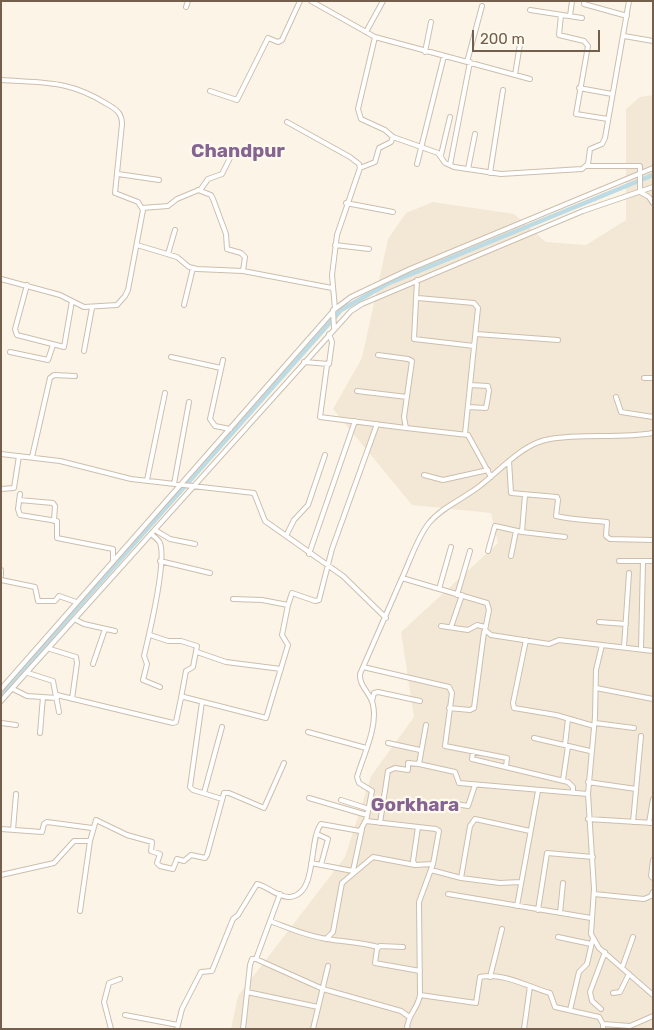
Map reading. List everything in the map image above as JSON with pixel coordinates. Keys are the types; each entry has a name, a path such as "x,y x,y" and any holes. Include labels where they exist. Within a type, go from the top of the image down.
{"street":[{"path":"186,7 188,1"},
{"path":"210,90 237,100 268,38 278,42 282,40 300,1"},
{"path":"311,1 375,36 425,52 530,79"},
{"path":"366,32 383,1"},
{"path":"570,16 572,1"},
{"path":"584,1 584,4 627,16"},
{"path":"587,166 590,149 602,144 624,36 629,1"},
{"path":"450,165 469,62 482,6"},
{"path":"530,10 582,18"},
{"path":"561,15 559,35 584,41 588,46 579,88 576,114 608,120"},
{"path":"425,52 431,22"},
{"path":"375,36 358,112 361,118 393,136 423,146 441,155"},
{"path":"624,36 653,40"},
{"path":"515,75 520,44"},
{"path":"417,164 444,56"},
{"path":"1,80 66,84 82,89 117,110 122,118 122,124 115,193 138,202 142,208 137,245 126,296 117,304 92,308 60,295 1,279"},
{"path":"579,88 612,94"},
{"path":"490,174 503,90"},
{"path":"450,117 441,155 443,161 450,165 490,174 582,169 587,166 637,165 640,166 640,190"},
{"path":"287,122 350,157 359,164 360,168"},
{"path":"468,169 475,134"},
{"path":"334,326 332,288 335,246 346,203 360,168 375,162 379,148 391,142 393,136"},
{"path":"142,208 168,206 177,198 198,190 208,179 222,174 234,152"},
{"path":"1,689 334,311 351,297 410,269 641,175 653,168"},
{"path":"118,174 159,180"},
{"path":"1,701 76,620 329,334 334,326 362,304 583,211 653,186"},
{"path":"198,190 214,199 226,234 227,249 241,253 245,257 243,271"},
{"path":"640,190 650,197 653,203"},
{"path":"346,203 393,212"},
{"path":"168,254 175,230"},
{"path":"137,245 181,259 193,268 243,271 332,288"},
{"path":"335,246 370,249"},
{"path":"184,305 193,268"},
{"path":"417,280 418,298 414,339 474,346"},
{"path":"27,285 15,333 63,347 65,345 72,301"},
{"path":"418,298 477,305 476,334 464,434"},
{"path":"84,351 92,308"},
{"path":"329,334 332,346 327,365 320,416 464,434 471,438 491,476"},
{"path":"476,334 558,340"},
{"path":"10,352 48,360 53,345"},
{"path":"378,355 408,358 412,361 404,417 406,428"},
{"path":"171,357 221,368"},
{"path":"223,360 211,422 215,426 230,429"},
{"path":"304,362 327,365"},
{"path":"32,457 50,378 54,375 75,376"},
{"path":"644,378 653,378"},
{"path":"468,407 484,409 488,405 488,386 470,385"},
{"path":"357,391 407,397"},
{"path":"147,480 165,393"},
{"path":"616,397 621,412 653,417"},
{"path":"174,484 189,402"},
{"path":"309,554 354,421"},
{"path":"181,698 184,697 266,718 288,645 282,636 292,593 315,601 319,600 338,532 378,424"},
{"path":"372,701 361,685 360,674 424,530 431,521 537,442 548,439 632,436 653,433"},
{"path":"1,454 75,464 105,474 254,493 262,519 309,554 329,565 343,576 386,618"},
{"path":"286,536 294,520 308,505 325,455"},
{"path":"1,489 14,488 18,456"},
{"path":"509,462 510,490 514,494 558,498 556,514 558,517 580,521 607,522 606,536 610,539 653,540"},
{"path":"424,475 443,480 488,470"},
{"path":"20,494 20,515 58,523 57,538 111,548 114,550 113,561"},
{"path":"522,532 525,495"},
{"path":"19,500 53,503 56,506 54,521"},
{"path":"488,551 495,526 522,532 565,537"},
{"path":"511,556 516,531"},
{"path":"153,532 170,539 195,544"},
{"path":"153,532 160,542 160,561 150,635 144,656 147,664 143,680 160,687"},
{"path":"439,589 451,548"},
{"path":"451,627 470,551"},
{"path":"160,561 210,573"},
{"path":"619,561 653,561"},
{"path":"641,649 643,561"},
{"path":"1,570 1,576"},
{"path":"624,647 629,573"},
{"path":"402,578 482,601 489,606 474,708 470,710 449,708"},
{"path":"1,580 35,587 38,601 55,601 60,596 76,602"},
{"path":"233,599 262,600 288,605"},
{"path":"76,620 115,632"},
{"path":"599,622 626,624"},
{"path":"441,626 468,630 477,625 485,628 491,635 549,644 559,640 653,651"},
{"path":"93,664 105,629"},
{"path":"13,689 27,696 57,696 173,723 176,722 186,671 193,667 197,652 196,644 168,642 150,635"},
{"path":"526,640 513,706 517,709 595,724 634,728"},
{"path":"570,1010 579,972 587,964 592,938 591,918 594,894 588,819 588,782 590,751 595,724 596,670 602,645"},
{"path":"50,649 76,657 78,663 72,699"},
{"path":"197,652 226,662 281,670"},
{"path":"363,667 449,688 452,693 445,746 507,758 506,767"},
{"path":"28,672 53,681 59,712"},
{"path":"596,688 653,699"},
{"path":"311,863 350,870 354,869 372,791 359,783 356,777 366,748 373,718 372,701 374,693 378,692 420,701"},
{"path":"40,733 44,697"},
{"path":"202,702 190,787 204,794 222,799"},
{"path":"563,780 568,719"},
{"path":"1,724 16,725"},
{"path":"419,764 426,725"},
{"path":"204,794 222,727"},
{"path":"308,732 366,748"},
{"path":"633,822 641,736"},
{"path":"534,738 590,751"},
{"path":"388,743 420,750"},
{"path":"473,752 472,759 563,780 571,784 574,793"},
{"path":"80,911 94,822 99,820 127,835 150,841 151,851 160,854 158,866 173,869 177,859 184,861 191,855 206,857 224,794 229,793 264,808 284,763"},
{"path":"380,823 388,770 390,768 408,770 408,763 455,772 459,783 588,794"},
{"path":"588,782 636,788"},
{"path":"443,802 468,806 475,785"},
{"path":"517,906 538,791"},
{"path":"13,830 16,794"},
{"path":"309,798 380,823 439,831 433,864 419,902 420,995 416,1008 408,1016 407,1029"},
{"path":"588,819 651,823 653,799"},
{"path":"341,800 368,809"},
{"path":"461,878 470,826 474,820 530,832"},
{"path":"1,830 42,832 44,824 47,822 92,828"},
{"path":"125,1015 178,1027 185,1002 201,972 212,971 232,919 238,915 255,886 259,884 290,897 305,887 319,827 324,823 356,831 362,829"},
{"path":"415,865 412,859 418,827"},
{"path":"317,834 328,839 322,865"},
{"path":"1,875 54,863 72,842 90,841"},
{"path":"538,910 547,853 592,857"},
{"path":"326,939 333,932 342,883 374,857 415,865 433,864"},
{"path":"653,860 651,876 653,878"},
{"path":"431,870 461,878 500,883 521,882"},
{"path":"560,913 563,883"},
{"path":"594,894 644,899 651,896 653,892"},
{"path":"243,1029 250,962 256,959 280,894"},
{"path":"448,894 591,918"},
{"path":"270,921 299,933 326,939 358,941 378,947 402,947"},
{"path":"490,977 502,929"},
{"path":"558,937 591,944"},
{"path":"592,938 628,974 653,995"},
{"path":"622,968 633,938"},
{"path":"378,947 375,963 420,971"},
{"path":"601,1009 592,1001 590,992 605,952"},
{"path":"256,959 323,989 401,1011 408,1016"},
{"path":"313,1029 328,966"},
{"path":"613,993 620,992 628,974"},
{"path":"420,995 476,1003 478,979 483,976 524,983 550,993 555,1007 599,1017 603,1026 639,1026 653,1016"},
{"path":"111,1029 104,1002 110,983 120,979"},
{"path":"524,1029 530,986"},
{"path":"247,992 318,1007"}],"shaded area":[{"path":"653,95 653,1029 231,1029 238,996 345,857 371,776 414,717 401,632 498,543 491,513 412,505 333,409 362,358 388,239 406,213 433,202 514,214 546,242 586,245 626,220 626,109 640,97"}],"waterway":[{"path":"1,694 341,310 387,284 653,175"}],"district":[{"name":"Chandpur","path":"238,152"},
{"name":"Gorkhara","path":"415,806"}]}
